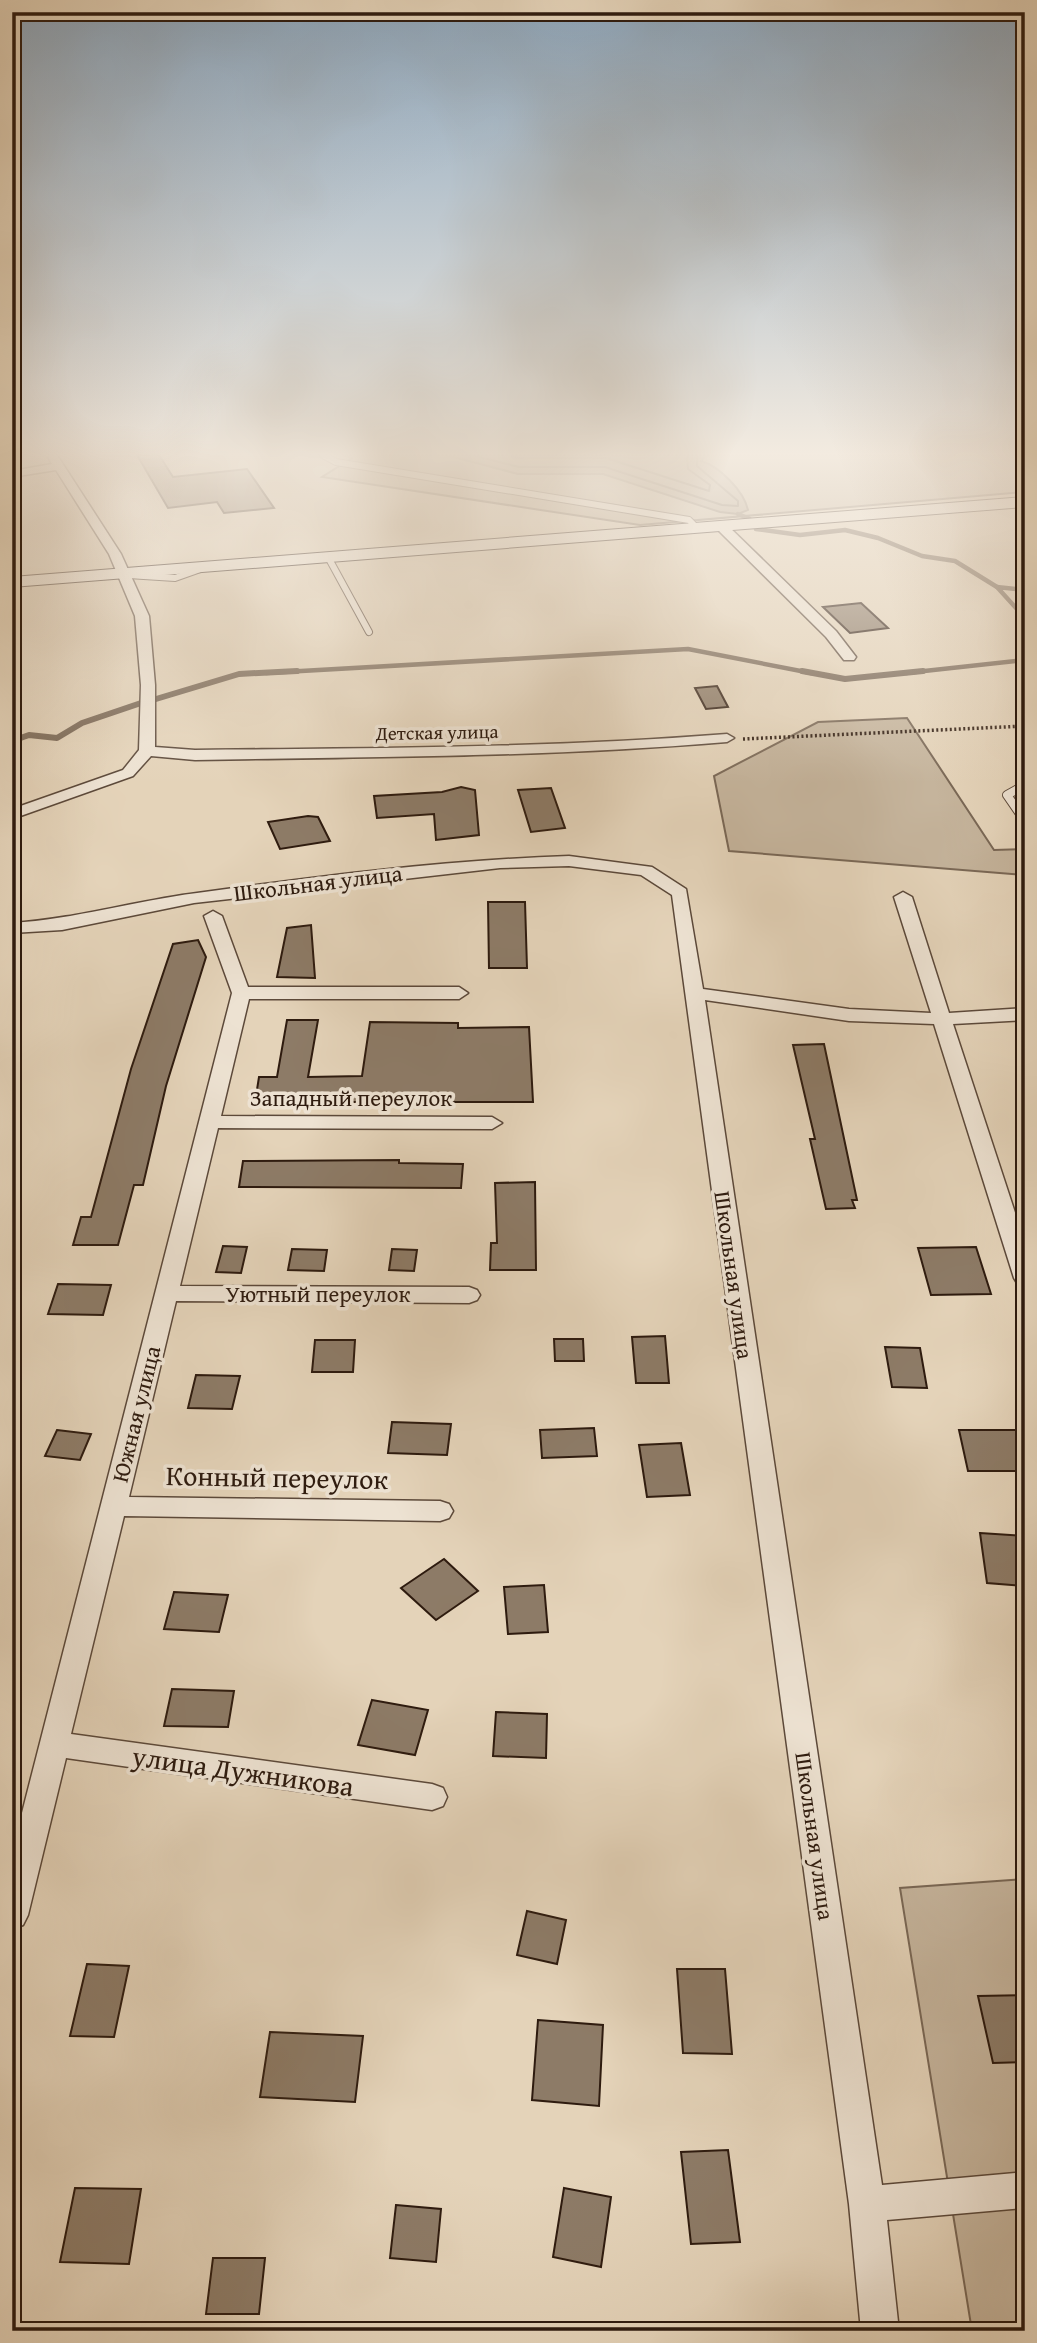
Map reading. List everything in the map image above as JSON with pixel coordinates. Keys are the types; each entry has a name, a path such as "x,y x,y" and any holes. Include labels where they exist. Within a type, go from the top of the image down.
{"main road":[{"path":"12,582 229,564"}],"street":[{"path":"12,814 128,773 147,751 148,685 142,616 118,564"},
{"path":"760,564 831,634 849,657"},
{"name":"Детская улица","path":"147,751 195,755 550,749 652,745 727,738"},
{"name":"Школьная улица","path":"12,928 62,925 194,898 424,870 569,861 646,871 680,893 867,2204 880,2331"},
{"path":"903,897 1025,1278"},
{"path":"213,916 241,993 459,993"},
{"name":"Южная улица","path":"12,1915 241,993"},
{"path":"694,993 849,1015 940,1019 1025,1014"},
{"name":"Западный переулок","path":"209,1122 492,1123"},
{"name":"Уютный переулок","path":"166,1293 469,1294"},
{"name":"Конный переулок","path":"113,1506 440,1511"},
{"name":"улица Дужникова","path":"55,1744 432,1797"},
{"path":"867,2204 1025,2190"}],"lane":[{"path":"332,564 369,632"},
{"path":"1025,786 1007,795 1025,821"}],"path":[{"path":"727,738 759,740 820,733 898,734 1025,726"}],"shaded area":[{"path":"907,718 994,850 1025,849 1025,875 729,851 714,776 818,722"},
{"path":"1025,1879 1025,2331 972,2331 900,1888"}],"building":[{"path":"861,603 888,628 850,633 823,607"},
{"path":"717,686 728,707 706,709 695,688"},
{"path":"461,787 475,790 479,835 436,840 434,814 377,818 374,796 442,792"},
{"path":"551,788 565,828 531,832 518,790"},
{"path":"318,817 330,841 280,849 268,822"},
{"path":"488,902 525,902 527,968 489,968"},
{"path":"311,925 315,978 277,977 287,928"},
{"path":"198,940 206,957 166,1086 143,1185 134,1185 118,1245 73,1245 81,1217 91,1217 131,1069 173,944"},
{"path":"287,1020 318,1020 308,1077 362,1076 370,1022 458,1023 458,1028 529,1027 533,1102 255,1102 259,1077 277,1077"},
{"path":"824,1044 857,1200 852,1200 855,1208 826,1209 810,1139 815,1139 793,1045"},
{"path":"399,1160 399,1163 463,1164 461,1188 239,1187 243,1161"},
{"path":"535,1182 536,1270 490,1270 491,1243 497,1243 495,1183"},
{"path":"223,1246 247,1247 241,1273 216,1272"},
{"path":"976,1247 991,1294 931,1295 918,1248"},
{"path":"292,1249 327,1250 324,1271 288,1270"},
{"path":"392,1249 417,1250 414,1271 389,1270"},
{"path":"58,1284 111,1285 103,1315 48,1314"},
{"path":"665,1336 669,1383 636,1383 632,1337"},
{"path":"554,1339 583,1339 584,1361 555,1361"},
{"path":"315,1340 355,1340 353,1372 312,1372"},
{"path":"885,1347 920,1348 927,1388 892,1387"},
{"path":"196,1375 240,1376 232,1409 188,1408"},
{"path":"392,1422 451,1424 447,1455 388,1453"},
{"path":"594,1428 597,1456 542,1458 540,1430"},
{"path":"57,1430 91,1434 80,1460 45,1456"},
{"path":"959,1430 1021,1430 1025,1471 968,1471"},
{"path":"681,1443 690,1495 647,1497 639,1445"},
{"path":"980,1533 1025,1536 1025,1586 987,1583"},
{"path":"444,1559 478,1591 436,1620 401,1588"},
{"path":"544,1585 548,1632 508,1634 504,1587"},
{"path":"174,1592 228,1595 219,1632 164,1629"},
{"path":"172,1689 234,1691 228,1727 164,1726"},
{"path":"372,1700 428,1710 415,1755 358,1745"},
{"path":"496,1712 547,1714 546,1758 493,1756"},
{"path":"527,1911 566,1920 557,1964 517,1955"},
{"path":"87,1964 129,1966 114,2037 70,2036"},
{"path":"677,1969 725,1969 732,2054 683,2053"},
{"path":"1025,1995 1025,2062 993,2063 978,1996"},
{"path":"538,2020 603,2025 599,2106 532,2100"},
{"path":"270,2032 363,2036 355,2102 260,2097"},
{"path":"728,2150 740,2242 691,2244 681,2152"},
{"path":"75,2188 141,2189 129,2264 60,2262"},
{"path":"564,2188 611,2197 601,2267 553,2257"},
{"path":"396,2205 441,2209 436,2262 390,2258"},
{"path":"213,2258 265,2258 259,2314 206,2314"}],"waterway":[{"path":"960,564 997,587"},
{"path":"997,587 1025,590"},
{"path":"997,587 1025,618"},
{"path":"266,673 688,649 811,673"},
{"path":"906,673 1025,660"},
{"path":"156,699 239,674 297,671"},
{"path":"802,671 845,679 923,671"},
{"path":"12,741 29,735 57,738 82,723 141,703"}]}
